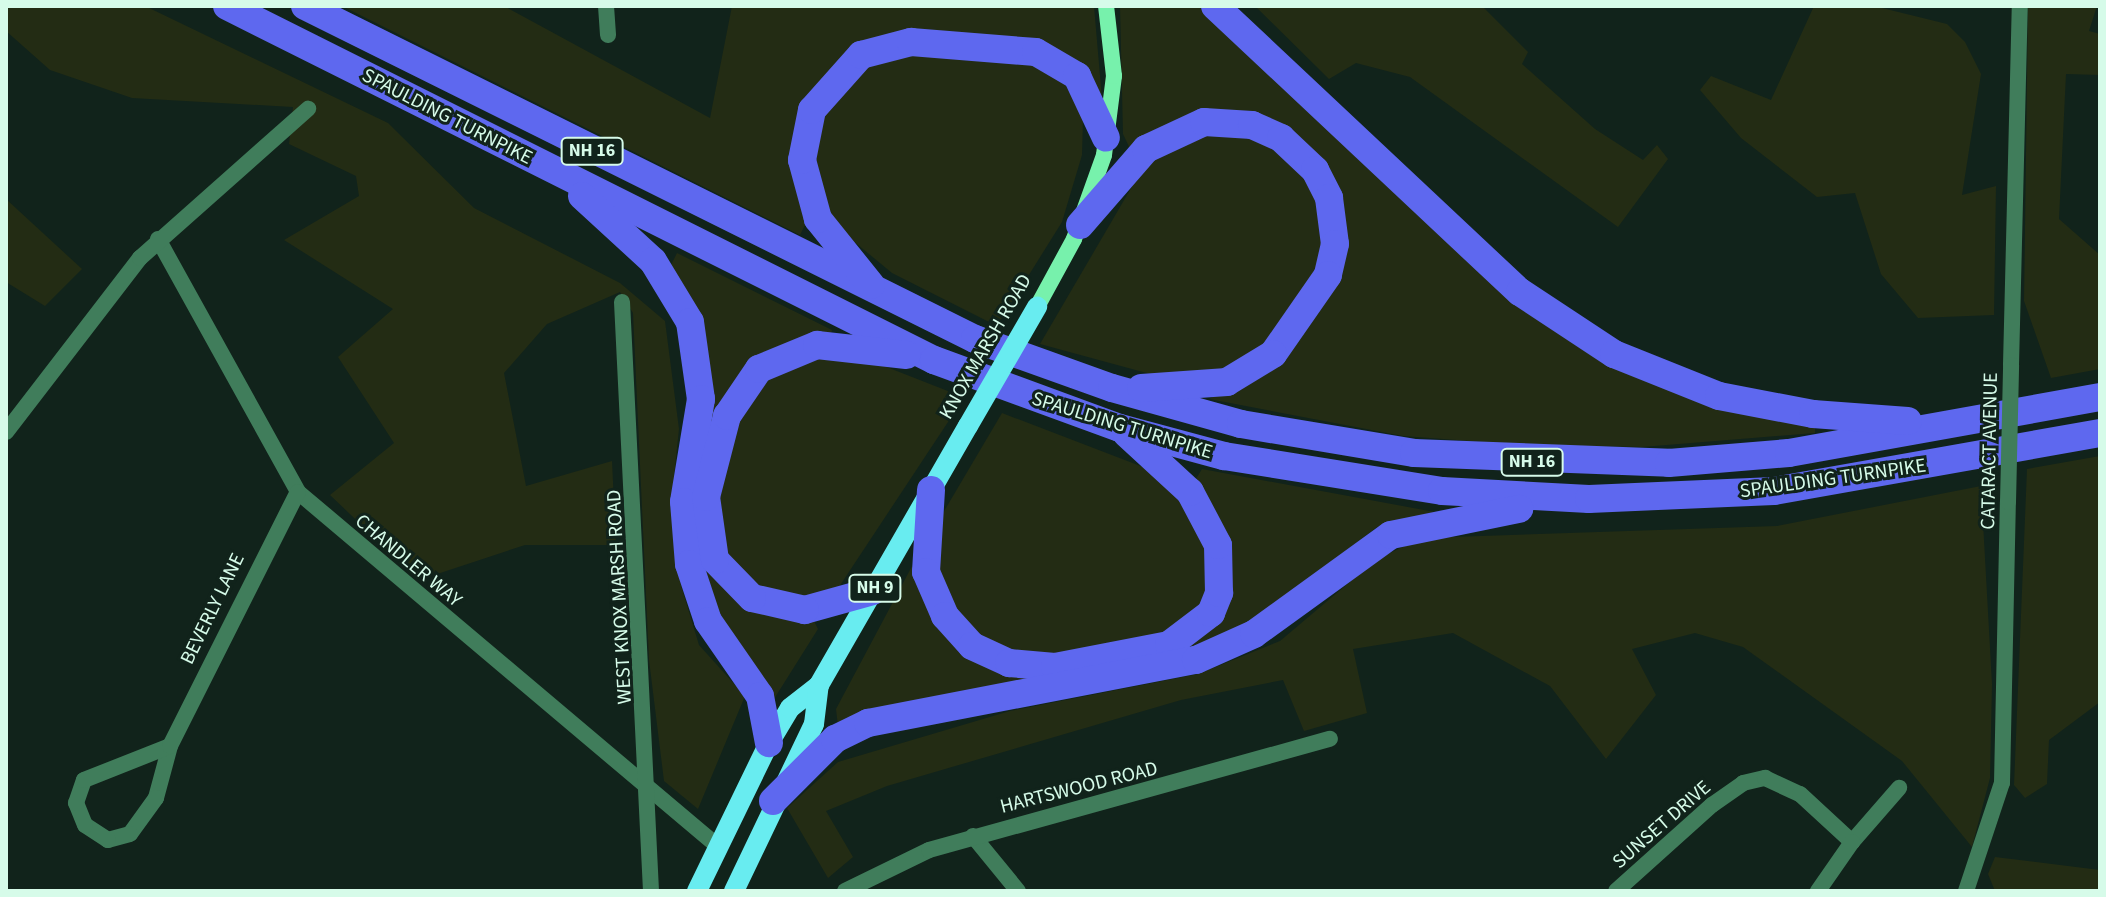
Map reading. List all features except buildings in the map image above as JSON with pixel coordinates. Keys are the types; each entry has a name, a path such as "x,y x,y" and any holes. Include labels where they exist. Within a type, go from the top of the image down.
{"highway":[{"name":"SPAULDING TURNPIKE","path":"227,6 934,360 1120,428 1358,481 1589,499 1774,491 2100,433"},
{"name":"SPAULDING TURNPIKE","path":"305,6 880,295 1112,388 1302,437 1499,461 1733,459 2100,397"},
{"path":"1215,6 1520,292 1614,354 1719,396 1769,407 1957,423"},
{"path":"880,295 818,219 804,171 812,110 842,68 885,45 911,42 1036,52 1077,76 1106,138"},
{"path":"1080,225 1159,139 1220,121 1252,125 1294,147 1315,170 1333,213 1332,260 1321,290 1263,363 1214,385 1112,388"},
{"path":"555,171 647,253 690,322 701,399 684,502 689,564 708,621 760,696 769,743"},
{"path":"873,591 791,610 765,604 731,581 705,523 720,441 747,380 793,351 837,345 934,360"},
{"path":"931,490 926,572 945,616 972,646 1009,663 1055,667 1169,645 1211,613 1220,583 1218,545 1190,492 1120,428"},
{"path":"773,801 835,739 868,723 1196,660 1254,634 1405,529 1589,499"}],"main road":[{"name":"KNOX MARSH ROAD","path":"697,890 715,844 769,743 790,708 819,685 1037,307 1080,225 1106,138 1114,76 1106,6"},
{"name":"KNOX MARSH ROAD","path":"734,891 773,801 814,724 819,685"}],"street":[{"path":"606,6 608,35"},
{"name":"CATARACT AVENUE","path":"1966,891 2002,783 2020,6"},
{"path":"6,432 158,239 308,109"},
{"name":"CHANDLER WAY","path":"158,239 298,492 651,796 715,844"},
{"name":"WEST KNOX MARSH ROAD","path":"622,302 651,796 651,891"},
{"name":"BEVERLY LANE","path":"170,746 84,780 76,803 85,825 108,840 130,834 156,798 170,746 298,492"},
{"name":"HARTSWOOD ROAD","path":"845,891 906,857 973,836 1330,739"},
{"name":"SUNSET DRIVE","path":"1616,891 1712,805 1743,783 1765,778 1800,794 1852,842"},
{"path":"1818,891 1852,842 1899,788"},
{"path":"973,836 1018,891"}],"green space":[{"path":"6,6 145,6 388,123 474,208 620,283 665,321 679,429 672,496 680,582 699,645 745,696 698,809 664,781 649,660 633,313 620,292 547,324 504,373 526,486 612,461 616,545 525,545 419,580 330,495 394,443 338,357 393,309 284,240 359,196 356,176 289,144 293,107 132,98 50,70 6,31"},
{"path":"342,6 504,6 710,118 732,6 1094,6 1102,99 1075,62 849,51 801,106 793,176 806,223 800,235"},
{"path":"1120,6 1205,6 1529,309 1815,422 1815,433 1642,447 1524,445 1403,436 1209,399 1240,383 1343,239 1269,122 1132,153 1123,134"},
{"path":"1255,6 1482,6 1528,52 1522,64 1595,129 1643,160 1657,145 1668,159 1618,227 1410,77 1356,63 1329,79"},
{"path":"1814,6 1874,6 1947,24 1965,42 1981,74 1962,195 1996,186 1994,315 1918,318 1881,274 1855,193 1817,197 1741,138 1700,90 1711,76 1771,100"},
{"path":"2028,6 2097,6 2089,31 2100,34 2100,75 2066,74 2059,219 2100,255 2100,369 2051,378 2024,301"},
{"path":"899,52 1033,59 1062,78 1083,119 1082,155 1062,222 997,326 892,273 829,221 810,144 842,79"},
{"path":"1241,130 1302,166 1323,220 1321,265 1290,322 1236,370 1165,378 1040,344 1144,166 1174,138"},
{"path":"6,199 82,269 45,306 6,282"},
{"path":"677,253 832,330 830,338 741,372 719,406 703,553 812,617 818,629 774,699 702,595 705,422 670,267"},
{"path":"856,355 958,395 950,419 837,590 819,599 745,585 713,528 732,416 779,361"},
{"path":"1002,413 1143,467 1190,509 1213,569 1204,602 1176,630 1057,655 1013,652 974,632 938,585 940,518"},
{"path":"2100,456 2100,702 2049,740 2047,784 2025,798 2014,785 2027,469"},
{"path":"1202,469 1435,512 1377,527 1264,613 1207,645 838,726 836,709 919,553 982,656 1167,649 1221,606 1194,482"},
{"path":"1981,486 1992,684 1990,778 1972,847 1902,761 1743,647 1695,633 1632,649 1656,695 1606,759 1550,686 1453,633 1353,649 1367,713 1304,731 1283,680 1181,700 887,786 826,811 853,857 828,878 787,808 838,762 1010,711 1198,674 1280,641 1377,559 1422,538 1777,526"},
{"path":"1995,857 2100,870 2100,891 1995,891 1988,874"}]}
